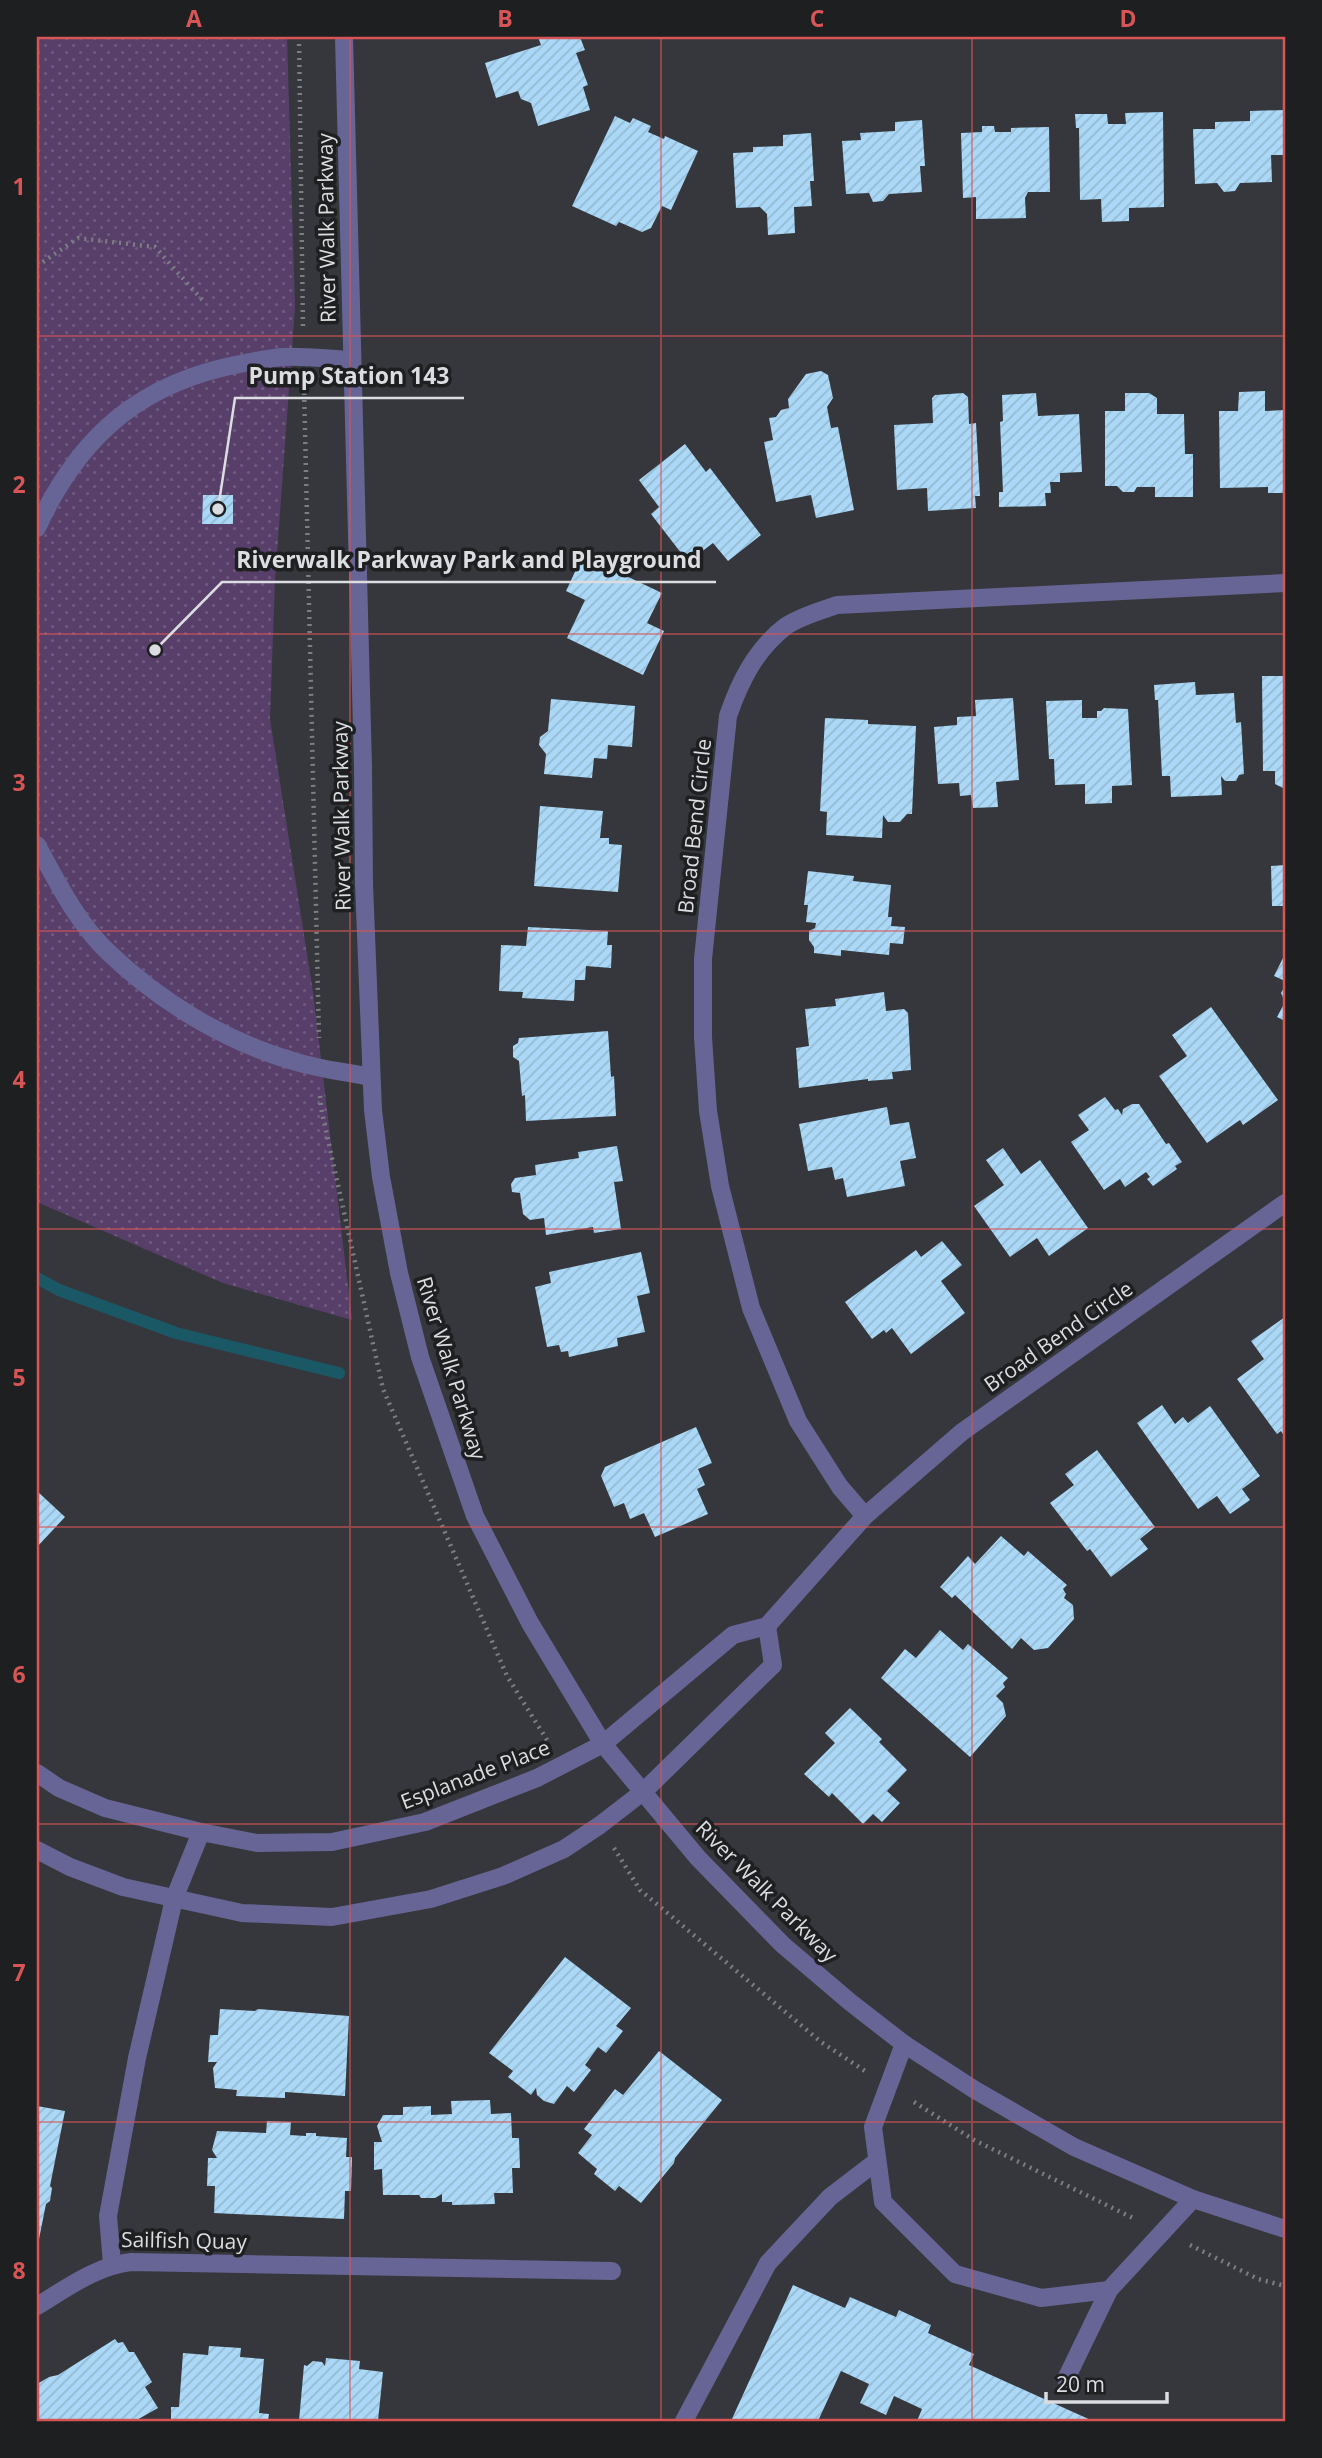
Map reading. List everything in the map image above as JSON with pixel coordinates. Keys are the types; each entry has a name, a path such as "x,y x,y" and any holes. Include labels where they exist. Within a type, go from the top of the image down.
{"street":[{"name":"River Walk Parkway","path":"344,37 364,884 372,1077 381,1177 398,1273 420,1357 475,1516 530,1623 603,1744 698,1858 783,1945 850,2003 904,2044 975,2090 1074,2147 1194,2199 1285,2229"},
{"path":"37,528 83,450 129,407 184,378 217,368 282,357 352,360"},
{"name":"Broad Bend Circle","path":"865,1516 840,1487 798,1421 751,1308 720,1185 708,1111 703,959 728,716 735,695 750,663 787,626 803,617 837,605 1285,583"},
{"path":"37,845 65,897 106,950 163,998 226,1036 294,1062 372,1077"},
{"name":"Broad Bend Circle","path":"767,1626 865,1516 962,1432 1285,1203"},
{"path":"37,1850 70,1867 123,1887 242,1913 332,1917 431,1899 503,1876 564,1849 644,1791 773,1665 767,1626 733,1636 603,1744"},
{"name":"Esplanade Place","path":"37,1773 59,1788 105,1808 201,1832 257,1843 332,1842 425,1822 537,1778 603,1744"},
{"name":"Sailfish Quay","path":"201,1832 174,1899 137,2058 108,2216 112,2264 131,2262 612,2272"},
{"path":"904,2044 873,2127 883,2202 955,2274 1041,2298 1109,2290"},
{"path":"684,2421 768,2263 830,2197 877,2161"},
{"path":"1066,2379 1109,2290 1194,2199"},
{"path":"37,2306 112,2264"}],"path":[{"path":"299,37 303,358 321,1108 383,1389 507,1676 562,1765"},
{"path":"37,266 78,238 155,247 205,303"},
{"path":"600,1825 640,1890 821,2042 974,2140 1258,2278 1285,2286"}],"shaded area":[{"path":"37,37 287,37 295,307 275,581 270,719 313,992 352,1320 223,1283 37,1202"}],"building":[{"path":"538,37 580,37 585,50 576,53 588,85 583,87 590,110 538,126 531,103 521,99 518,91 496,98 485,63 541,45"},
{"path":"1285,110 1285,155 1271,155 1272,182 1240,183 1235,191 1224,192 1217,183 1195,184 1193,129 1215,129 1215,122 1250,121 1250,111"},
{"path":"1163,112 1164,207 1129,208 1129,221 1102,222 1101,199 1080,200 1079,128 1076,128 1075,114 1107,114 1108,124 1126,124 1125,113"},
{"path":"615,116 630,123 633,118 651,126 648,132 664,139 665,136 698,151 671,210 662,206 651,228 642,232 619,222 616,226 572,206"},
{"path":"922,120 925,166 920,166 922,192 889,194 883,201 873,202 869,193 846,194 842,141 861,140 860,133 895,131 895,122"},
{"path":"982,126 994,126 995,132 1011,132 1011,128 1049,127 1050,192 1028,192 1025,198 1026,218 976,219 976,197 963,198 961,133 982,132"},
{"path":"811,133 814,181 810,181 812,206 794,207 795,233 768,235 767,214 760,207 736,208 733,153 753,152 753,147 783,146 783,135"},
{"path":"821,371 828,375 833,398 827,407 831,428 838,427 854,510 816,518 811,495 776,502 764,442 773,440 769,418 776,417 781,410 789,408 788,399 806,374"},
{"path":"1265,391 1265,411 1285,410 1285,493 1268,493 1268,487 1220,488 1219,411 1238,411 1239,392"},
{"path":"963,393 968,397 969,424 976,423 980,496 975,496 976,508 928,511 927,488 897,490 894,425 933,423 932,398 935,395"},
{"path":"1036,393 1038,416 1079,414 1082,472 1060,473 1060,482 1050,482 1051,493 1045,493 1046,506 999,507 999,492 1003,492 1000,422 1003,421 1002,395"},
{"path":"1125,393 1149,393 1157,398 1157,414 1184,414 1185,454 1193,454 1193,497 1155,497 1155,487 1137,487 1134,492 1123,492 1117,486 1105,486 1105,411 1125,411"},
{"path":"685,444 706,472 710,468 761,535 728,561 713,543 688,562 651,514 659,507 639,480"},
{"path":"203,495 233,495 233,524 202,524"},
{"path":"580,561 601,571 603,565 662,593 647,623 664,631 643,675 567,638 585,600 566,591"},
{"path":"1262,676 1285,676 1285,789 1275,784 1275,771 1263,771"},
{"path":"1195,682 1196,695 1234,693 1236,723 1241,722 1244,774 1239,775 1236,781 1225,781 1221,776 1222,795 1171,797 1170,776 1162,776 1158,700 1155,700 1154,685"},
{"path":"1013,698 1019,780 996,782 998,807 973,808 971,795 960,796 959,783 938,784 934,727 957,725 957,717 976,716 975,700"},
{"path":"551,699 635,706 632,747 608,745 607,759 594,758 592,778 544,774 546,754 539,745 540,737 548,731"},
{"path":"1082,700 1082,718 1097,718 1097,711 1104,708 1128,709 1132,785 1112,786 1112,803 1085,804 1085,784 1055,785 1054,759 1049,759 1046,701"},
{"path":"825,718 868,720 868,724 916,726 912,814 907,814 900,822 888,822 883,815 882,838 826,835 827,812 820,811"},
{"path":"540,806 603,811 600,838 609,838 609,844 622,845 618,892 534,886"},
{"path":"1285,865 1285,906 1272,906 1271,866"},
{"path":"808,871 854,876 853,881 891,885 888,917 892,917 891,926 905,927 903,944 890,943 889,955 841,950 841,956 814,953 809,931 815,928 816,923 806,922 808,905 804,905"},
{"path":"528,927 608,931 607,945 612,945 611,968 586,966 585,980 575,980 574,1001 522,998 523,992 499,991 501,945 526,946"},
{"path":"1285,954 1285,981 1274,976"},
{"path":"1285,986 1285,1002 1281,993"},
{"path":"884,992 886,1011 904,1009 908,1013 911,1070 892,1072 893,1079 868,1079 799,1088 796,1048 809,1046 805,1009 836,1006 835,999"},
{"path":"1285,1002 1285,1021 1277,1017"},
{"path":"1211,1007 1278,1100 1243,1125 1240,1120 1207,1143 1159,1076 1187,1056 1172,1035"},
{"path":"608,1031 616,1116 526,1121 519,1061 513,1057 513,1046 518,1043 519,1038"},
{"path":"1105,1097 1122,1115 1123,1109 1139,1104 1166,1144 1169,1143 1182,1162 1175,1166 1177,1169 1153,1186 1147,1179 1150,1177 1146,1172 1125,1187 1120,1179 1104,1190 1071,1142 1089,1130 1078,1115"},
{"path":"887,1107 890,1125 909,1122 916,1158 900,1161 905,1186 847,1197 843,1178 835,1180 832,1167 808,1171 799,1124"},
{"path":"617,1146 623,1181 614,1182 621,1229 594,1233 593,1227 546,1235 544,1218 530,1220 523,1214 520,1193 512,1192 511,1184 515,1178 536,1175 535,1165 579,1158 578,1152"},
{"path":"1003,1148 1021,1174 1040,1160 1088,1228 1049,1256 1037,1238 1010,1257 974,1206 1004,1185 986,1160"},
{"path":"942,1241 962,1265 941,1281 965,1313 911,1354 892,1328 886,1333 884,1330 872,1339 845,1302 916,1250 921,1257"},
{"path":"641,1252 650,1293 637,1296 645,1332 617,1338 618,1346 569,1357 568,1351 561,1352 559,1345 547,1347 535,1287 551,1283 549,1272"},
{"path":"1285,1317 1285,1437 1281,1431 1277,1434 1237,1379 1264,1359 1251,1341"},
{"path":"1162,1405 1175,1424 1183,1417 1188,1423 1210,1406 1260,1476 1242,1489 1250,1500 1230,1514 1217,1496 1198,1509 1137,1423"},
{"path":"696,1427 712,1463 698,1469 705,1485 697,1489 708,1514 655,1537 644,1513 630,1519 624,1503 614,1507 601,1476 605,1467"},
{"path":"1097,1450 1155,1527 1140,1539 1148,1549 1111,1577 1050,1503 1074,1485 1065,1474"},
{"path":"37,1491 65,1517 37,1547"},
{"path":"1001,1536 1024,1556 1028,1551 1067,1585 1063,1589 1066,1594 1064,1598 1073,1605 1074,1619 1048,1648 1034,1650 1021,1638 1012,1649 955,1595 952,1598 940,1587 968,1556 975,1564"},
{"path":"940,1630 963,1650 968,1644 1008,1678 1003,1683 1005,1687 996,1696 1003,1703 1006,1716 970,1757 881,1678 905,1649 916,1658"},
{"path":"850,1708 882,1739 879,1742 907,1770 887,1791 900,1803 882,1822 873,1814 863,1824 832,1793 829,1797 804,1774 835,1743 825,1733"},
{"path":"565,1957 631,2008 616,2026 623,2031 606,2053 598,2047 585,2065 591,2070 574,2092 567,2086 554,2104 537,2095 536,2088 531,2095 508,2077 513,2071 489,2053"},
{"path":"220,2009 349,2016 345,2096 285,2092 285,2098 236,2096 237,2090 215,2088 213,2068 217,2062 208,2062 210,2035 218,2035"},
{"path":"659,2051 722,2100 641,2203 619,2186 615,2191 594,2174 597,2169 578,2153 592,2135 584,2129 615,2089 623,2095"},
{"path":"490,2100 491,2114 511,2113 512,2138 519,2138 520,2168 512,2168 513,2193 494,2193 495,2204 452,2205 452,2202 442,2202 442,2194 435,2198 383,2195 382,2169 374,2170 374,2142 382,2142 377,2126 383,2115 403,2115 403,2107 431,2106 431,2115 452,2114 451,2101"},
{"path":"37,2106 65,2111 50,2186 50,2201 46,2204 39,2239 37,2239"},
{"path":"267,2121 291,2122 290,2135 306,2136 306,2133 316,2133 316,2136 347,2138 346,2157 352,2157 351,2191 345,2191 344,2219 214,2213 215,2186 207,2186 208,2158 217,2158 212,2150 217,2131 266,2133"},
{"path":"793,2285 845,2308 850,2297 896,2317 899,2310 931,2325 928,2333 974,2354 969,2365 1093,2421 917,2421 922,2409 894,2396 886,2415 860,2403 869,2384 841,2371 818,2421 731,2421"},
{"path":"115,2339 118,2343 123,2342 129,2352 134,2352 152,2382 145,2387 158,2408 135,2421 37,2421 37,2384 58,2375"},
{"path":"209,2346 241,2348 240,2357 264,2359 259,2413 269,2414 268,2421 171,2421 171,2407 179,2407 183,2353 208,2355"},
{"path":"326,2358 360,2361 359,2369 383,2372 378,2421 299,2421 304,2365 307,2366 313,2361 322,2362 325,2366"}],"waterway":[{"path":"37,1278 59,1290 176,1333 339,1373"}],"place":[{"name":"Pump Station 143","path":"218,509"},
{"name":"Riverwalk Parkway Park and Playground","path":"155,650"}]}
